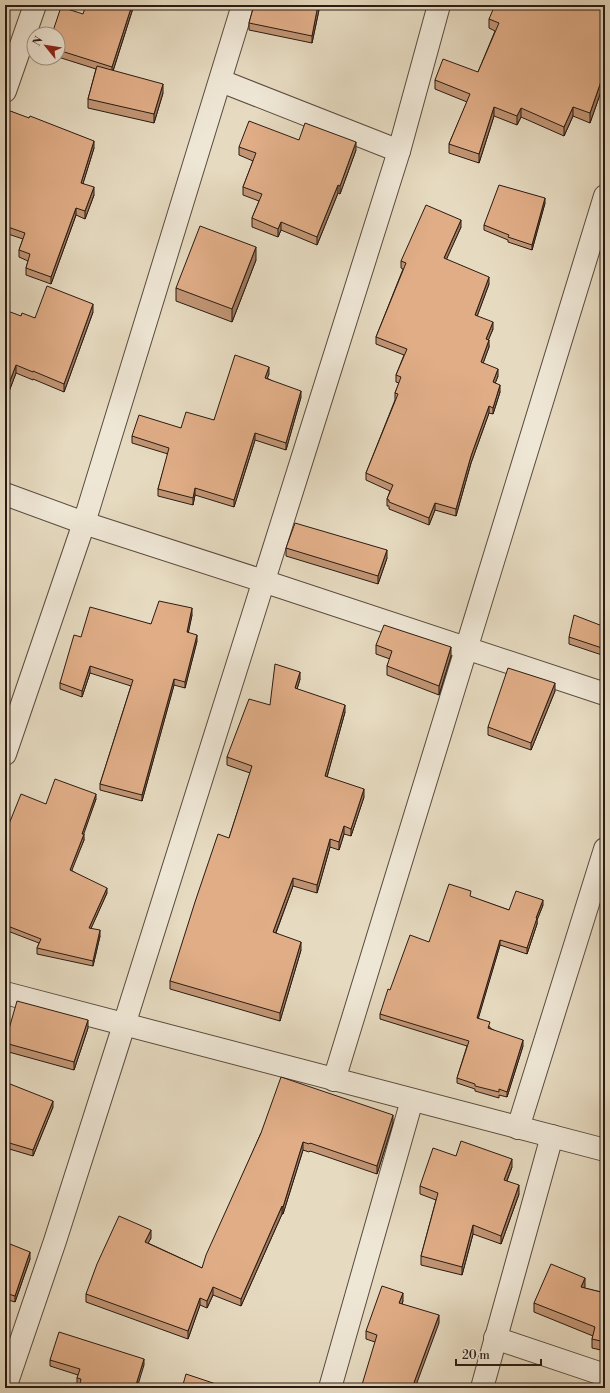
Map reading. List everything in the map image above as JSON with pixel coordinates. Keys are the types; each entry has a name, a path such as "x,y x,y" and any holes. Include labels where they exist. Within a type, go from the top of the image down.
{"street":[{"path":"5,91 35,5"},
{"path":"5,754 84,523 221,81 243,5"},
{"path":"5,1388 55,1241 124,1025 399,151 439,5"},
{"path":"221,81 399,151"},
{"path":"334,1080 605,196"},
{"path":"5,494 84,523 263,580 605,694"},
{"path":"518,1128 605,849"},
{"path":"5,993 605,1150"},
{"path":"330,1388 412,1100"},
{"path":"482,1388 552,1136"},
{"path":"495,1338 605,1375"}],"building":[{"path":"86,5 132,5 112,67 66,53 66,26 55,26 61,7 83,14"},
{"path":"254,5 318,5 312,36 249,23"},
{"path":"495,5 605,5 605,70 590,113 573,107 564,127 521,108 517,116 494,107 479,154 449,144 470,94 435,80 443,59 478,72 499,23 489,19"},
{"path":"97,66 163,84 154,114 88,99"},
{"path":"5,109 29,118 30,116 94,141 81,183 94,187 85,211 76,208 51,277 26,268 30,254 19,250 25,233 5,226"},
{"path":"249,121 299,140 305,123 356,142 340,186 338,185 317,237 281,222 278,229 252,218 262,194 243,187 256,153 239,147"},
{"path":"499,185 545,198 532,245 508,237 509,235 484,225"},
{"path":"426,205 461,220 444,258 489,277 475,315 493,322 486,339 489,340 481,362 498,369 493,382 500,385 493,408 489,406 471,456 456,509 435,503 429,518 389,502 387,499 393,485 366,473 398,394 395,393 401,377 396,375 407,349 376,337 406,263 401,261"},
{"path":"200,226 256,247 232,309 176,288"},
{"path":"47,286 93,304 64,384 16,365 5,394 5,310 21,316 22,313 35,318"},
{"path":"235,355 269,367 265,378 301,391 286,443 255,433 234,500 195,488 193,498 158,489 169,448 132,436 139,415 181,428 186,412 214,420"},
{"path":"295,523 387,550 378,576 286,548"},
{"path":"159,601 192,608 187,632 197,635 185,682 174,679 142,795 100,784 133,680 90,666 82,691 60,683 74,635 81,637 90,607 151,624"},
{"path":"574,615 605,627 605,649 569,637"},
{"path":"384,625 451,647 439,686 387,666 392,651 376,645"},
{"path":"275,664 300,672 295,688 345,705 325,776 364,789 351,829 344,826 339,842 330,839 317,885 293,878 273,932 301,942 280,1013 170,981 218,834 229,838 252,766 227,757 249,699 270,705"},
{"path":"508,668 555,683 531,743 488,727"},
{"path":"55,779 96,794 82,834 84,834 70,870 107,888 89,928 100,930 93,961 37,948 41,939 5,925 5,834 21,794 46,804"},
{"path":"449,884 471,891 470,896 509,910 516,891 543,900 527,948 500,940 477,1018 490,1022 488,1028 523,1040 507,1092 499,1089 499,1092 475,1086 475,1084 457,1078 469,1041 380,1014 388,989 390,990 410,935 429,942"},
{"path":"17,1001 88,1020 74,1062 5,1043"},
{"path":"281,1077 393,1115 377,1166 310,1143 303,1142 283,1207 282,1206 241,1299 213,1287 207,1301 200,1298 188,1331 86,1294 97,1264 119,1216 151,1230 145,1242 202,1268 206,1255 261,1133"},
{"path":"5,1082 53,1101 33,1150 6,1142 5,1144"},
{"path":"461,1141 512,1159 504,1180 519,1185 501,1236 473,1225 462,1267 421,1256 438,1193 420,1186 433,1148 456,1156"},
{"path":"5,1242 30,1252 15,1296 5,1293"},
{"path":"551,1264 585,1278 581,1287 605,1293 605,1342 592,1339 595,1327 534,1303"},
{"path":"382,1286 403,1293 399,1303 439,1315 412,1388 361,1388 377,1335 366,1331"},
{"path":"59,1332 144,1359 135,1388 79,1388 81,1379 77,1378 80,1369 50,1360"},
{"path":"186,1374 216,1384 214,1388 182,1388"}]}
